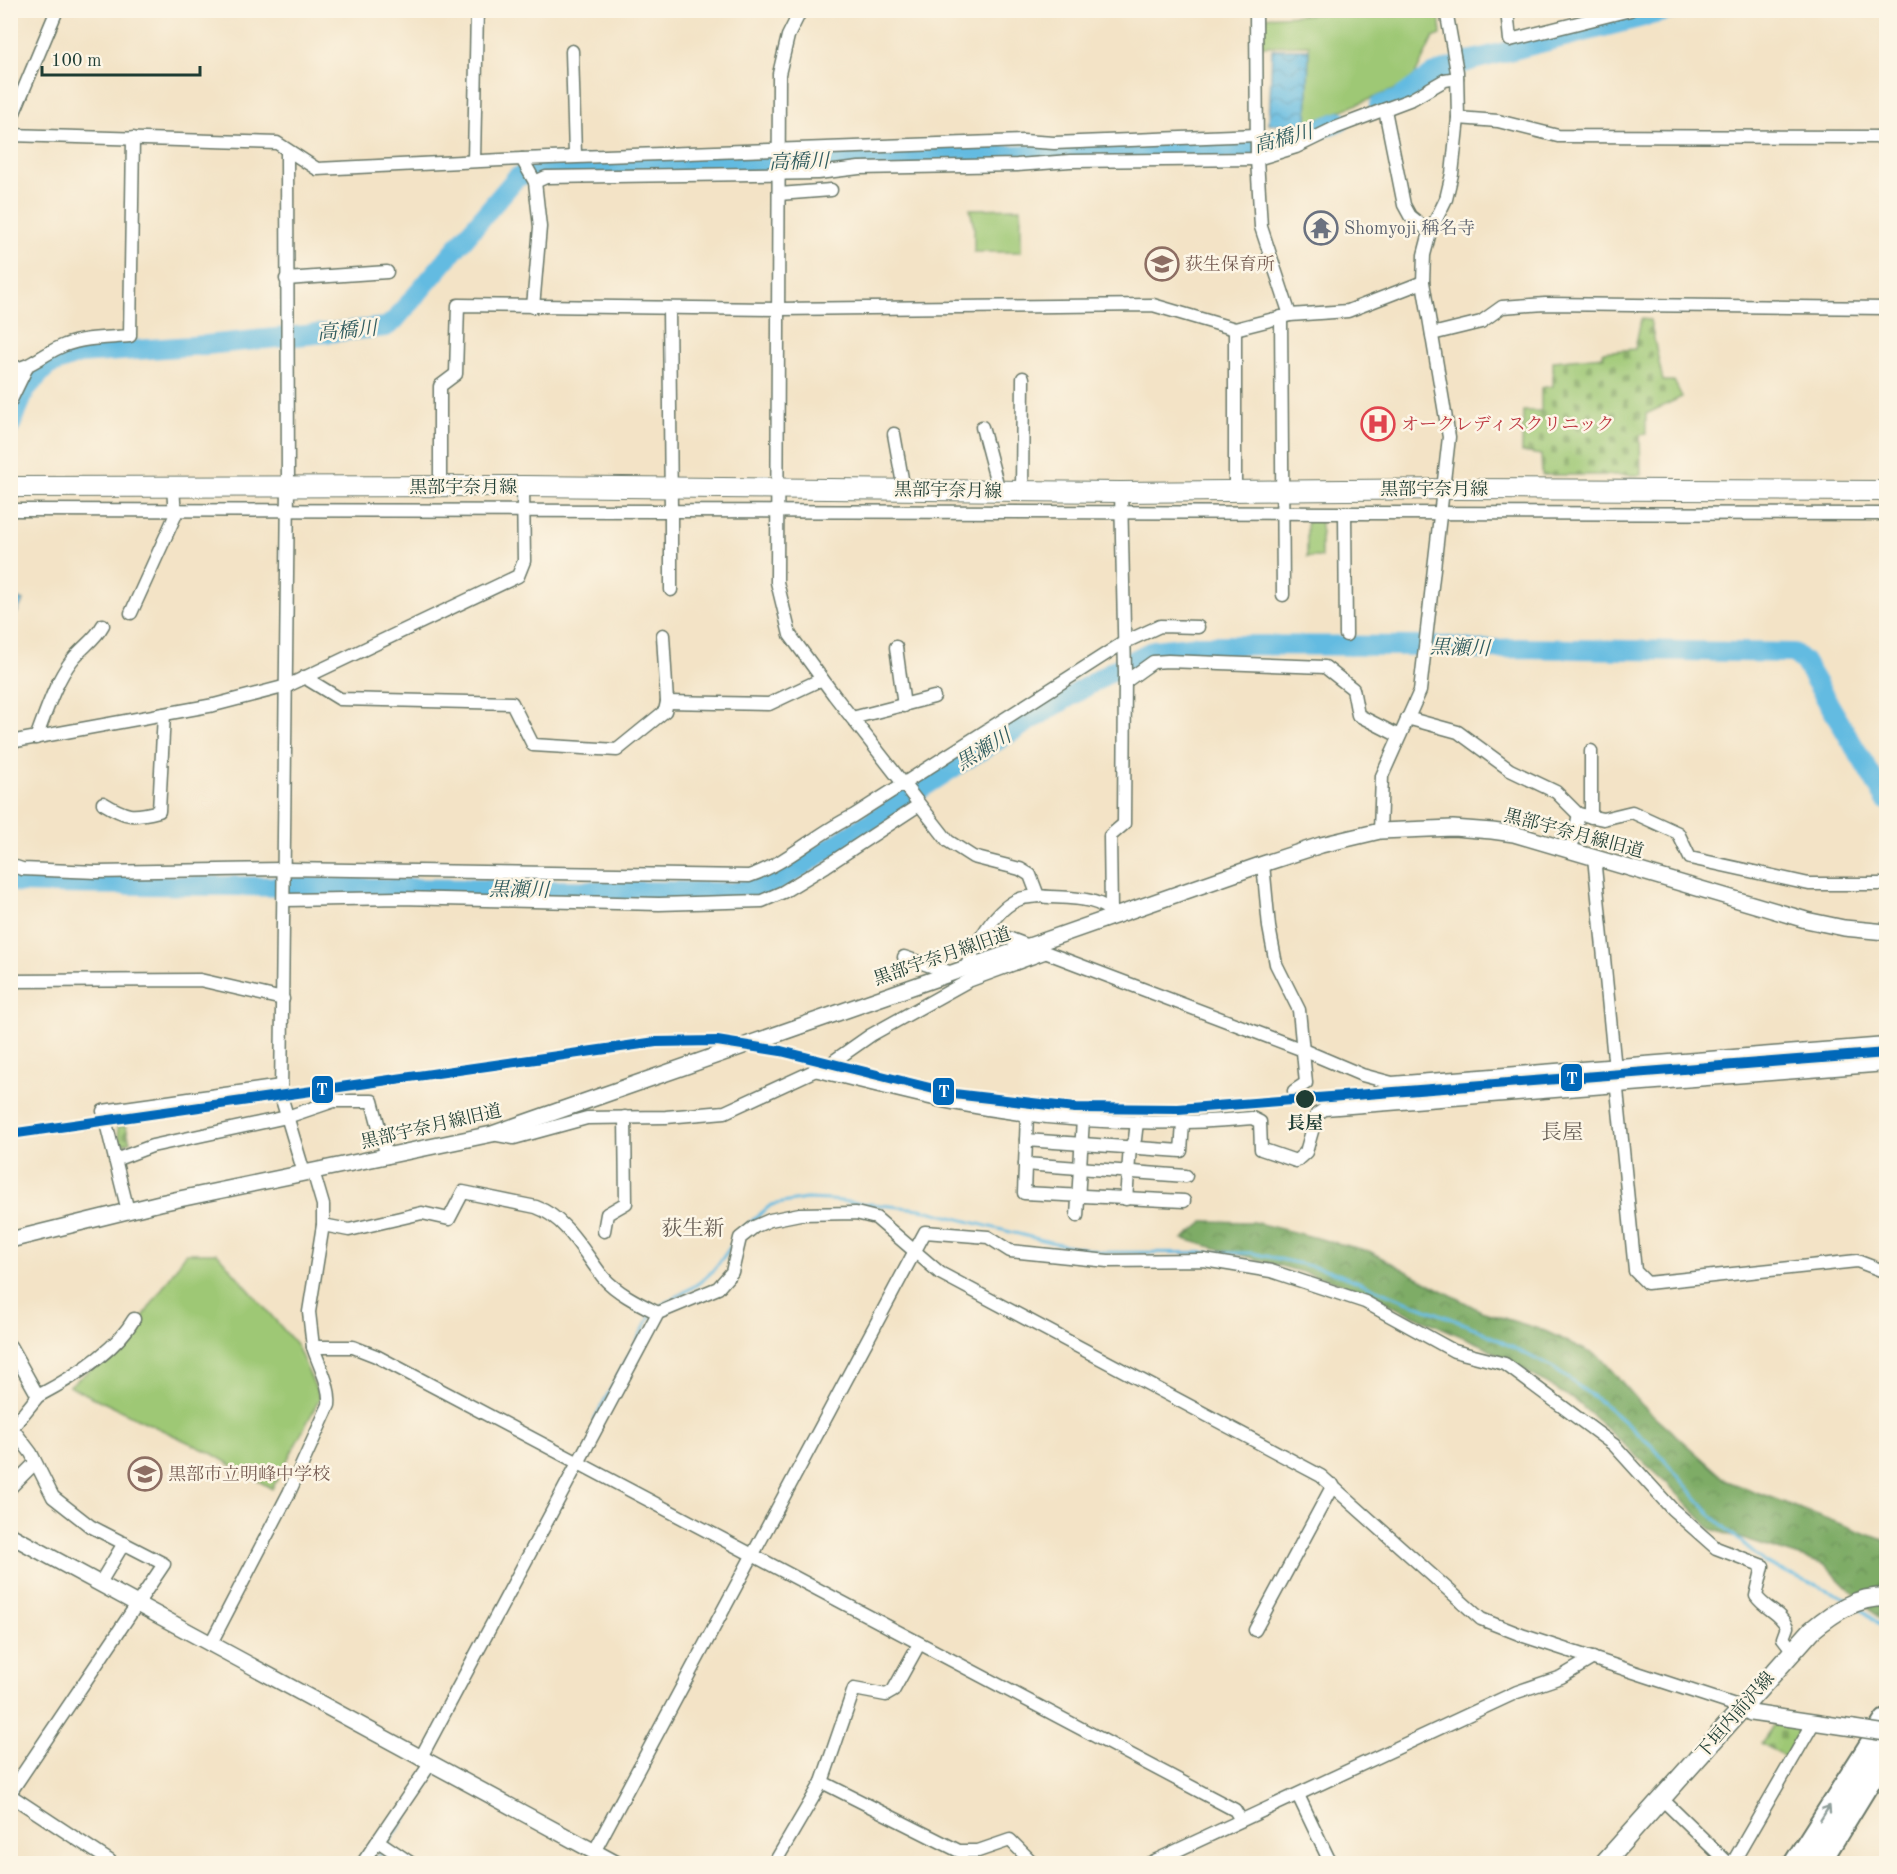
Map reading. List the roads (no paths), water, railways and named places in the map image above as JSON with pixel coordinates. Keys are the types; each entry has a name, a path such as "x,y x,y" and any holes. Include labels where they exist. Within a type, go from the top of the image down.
{"highway":[{"path":"1795,1863 1887,1720"},
{"path":"1818,1863 1887,1753"}],"main road":[{"name":"黒部宇奈月線","path":"10,487 523,486 1121,492 1444,489 1887,491"},
{"name":"下垣内前沢線","path":"1603,1863 1793,1651 1833,1613 1864,1598 1887,1597"}],"street":[{"path":"10,122 57,10"},
{"path":"474,160 477,10"},
{"path":"801,10 788,36 779,74 777,582 782,609 790,635 948,841 973,857 1020,869 1029,875 1038,896"},
{"path":"1256,10 1257,159 1261,227 1285,316 1283,595"},
{"path":"1380,831 1382,776 1420,691 1449,437 1423,282 1424,255 1430,232 1446,199 1452,174 1458,118 1457,78 1446,10"},
{"path":"1507,10 1510,40 1630,10"},
{"path":"572,51 575,155"},
{"path":"535,182 546,177 1017,165 1070,161 1257,159 1296,147 1335,128 1412,99 1445,80 1457,78"},
{"path":"1385,110 1404,205 1410,216 1430,232"},
{"path":"1458,118 1498,121 1558,136 1887,137"},
{"path":"10,135 277,143 287,152 317,169 575,155 1023,141 1054,143 1257,135"},
{"path":"10,402 26,369 46,353 67,344 130,336 133,138"},
{"path":"210,1645 289,1493 330,1406 331,1392 323,1379 313,1347 309,1312 323,1225 323,1205 286,1117 281,1086 287,686 287,152"},
{"path":"522,159 535,182 540,227 533,307"},
{"path":"779,194 831,189"},
{"path":"286,279 387,272"},
{"path":"440,487 440,386 456,374 458,305 779,309 1153,306 1235,329 1285,316 1348,311 1423,282"},
{"path":"1432,334 1481,322 1502,308 1545,304 1887,308"},
{"path":"669,308 671,590"},
{"path":"1234,491 1235,329"},
{"path":"10,370 26,369"},
{"path":"1022,491 1023,378"},
{"path":"982,427 999,491"},
{"path":"894,434 904,490"},
{"path":"10,742 164,714 287,686 519,576 524,561 523,486"},
{"path":"131,614 175,516 173,487"},
{"path":"1113,914 1110,836 1124,824 1125,678 1121,492"},
{"path":"10,510 1887,514"},
{"path":"1345,513 1346,635"},
{"path":"36,738 62,675 74,658 95,640 103,625"},
{"path":"10,865 22,869 97,872 285,871 749,876 764,871 904,786 1123,647 1160,626 1198,627"},
{"path":"304,677 340,699 512,703 533,746 617,750 665,711 667,702 663,635"},
{"path":"896,647 904,706"},
{"path":"1125,678 1153,662 1325,667 1353,689 1358,715 1399,736"},
{"path":"667,702 769,704 822,679"},
{"path":"852,718 934,697"},
{"path":"103,803 123,815 137,816 159,811 164,714"},
{"path":"1407,718 1458,732 1510,770 1556,792 1585,816 1603,819 1632,812 1678,833 1690,858 1809,884 1887,884"},
{"path":"1571,850 1585,816 1592,751"},
{"path":"285,902 400,898 659,904 762,901 817,871 918,804"},
{"name":"黒部宇奈月線旧道","path":"10,1240 128,1211 492,1134 1027,947 1113,914 1321,845 1380,831 1453,828 1514,834 1806,920 1844,928 1887,932"},
{"path":"1594,857 1635,1271 1647,1283 1857,1261 1887,1272"},
{"path":"1263,864 1269,927 1276,964 1299,1010 1306,1083 1302,1088 1294,1090"},
{"path":"904,957 959,971 1003,910 1019,899 1038,896 1095,902 1113,914"},
{"path":"987,930 1303,1050 1362,1075 1392,1083 1887,1044"},
{"path":"492,1134 514,1138 587,1118 724,1112 831,1062 872,1035 968,981 1044,953"},
{"path":"10,981 200,980 283,999"},
{"path":"814,1070 953,1103 1027,1114 1183,1124 1252,1118 1260,1122 1261,1149 1272,1155 1296,1161 1306,1152 1317,1114 1326,1109 1887,1065"},
{"path":"128,1211 104,1111 281,1086"},
{"path":"115,1160 152,1146 286,1117 334,1101 372,1101 387,1157"},
{"path":"1027,1114 1024,1193 1184,1201"},
{"path":"604,1231 606,1214 626,1203 625,1117"},
{"path":"1077,1216 1083,1119"},
{"path":"1126,1199 1130,1147 1135,1139 1137,1122"},
{"path":"1026,1140 1181,1150 1183,1124"},
{"path":"1025,1164 1186,1176"},
{"path":"323,1225 349,1230 422,1213 449,1219 463,1192 536,1207 546,1210 574,1235 604,1279 637,1303 658,1313"},
{"path":"362,1863 425,1761 658,1313 687,1303 718,1288 732,1272 740,1238 754,1227 770,1220 800,1214 856,1213 876,1218 915,1249 940,1273 1321,1476 1481,1619 1742,1707 1751,1713 1887,1733"},
{"path":"594,1852 925,1232 951,1232 988,1237 1010,1251 1108,1261 1204,1260 1271,1271 1365,1302 1454,1351 1505,1364 1614,1445 1672,1509 1716,1548 1763,1566 1756,1596 1763,1606 1782,1616 1787,1627 1783,1638 1793,1651"},
{"path":"111,1863 10,1794 164,1564 90,1526 53,1497 35,1462 12,1428 38,1396 55,1388 108,1349 127,1331 134,1319"},
{"path":"313,1347 353,1347 376,1356 1235,1810 1242,1820"},
{"path":"13,1355 38,1396"},
{"path":"10,1488 35,1462"},
{"path":"1255,1630 1333,1485"},
{"path":"10,1534 210,1645 616,1863"},
{"path":"100,1583 124,1544"},
{"path":"774,1863 822,1782 854,1689 886,1695 893,1691 919,1644"},
{"path":"1148,1863 1517,1692 1561,1677 1593,1658"},
{"path":"1662,1799 1731,1863 1814,1722"},
{"path":"822,1782 959,1851 978,1851 1010,1840 1034,1863"},
{"path":"1298,1795 1331,1863"},
{"path":"378,1840 412,1863"}],"water":[{"path":"1272,49 1309,49 1307,124 1269,124"},
{"path":"11,596 23,601 11,625"}],"waterway":[{"name":"高橋川","path":"1379,106 1400,98 1433,74 1473,60 1671,10"},
{"name":"高橋川","path":"10,427 26,389 47,366 79,354 206,345 386,327 394,321 516,178 542,167 1242,149 1307,134 1340,121"},
{"name":"黒瀬川","path":"10,880 20,883 52,884 733,892 776,883 959,764 1112,671 1154,650 1198,645 1448,646 1476,650 1519,648 1794,653 1804,662 1886,800"},
{"path":"741,1230 771,1205 806,1199 830,1200 920,1209 1050,1242 1102,1252 1252,1253 1328,1270 1477,1329 1553,1368 1605,1405 1653,1447 1713,1517 1765,1563 1847,1599"},
{"path":"660,1306 703,1280 718,1265 734,1241"},
{"path":"594,1420 651,1315"},
{"path":"1860,1608 1886,1630"},
{"path":"388,1844 436,1772"},
{"path":"374,1864 384,1849"}],"place":[{"name":"Shomyoji 稱名寺","path":"1321,228"},
{"name":"荻生保育所","path":"1162,264"},
{"name":"オークレディスクリニック","path":"1378,424"},
{"name":"長屋","path":"1305,1099"},
{"name":"黒部市立明峰中学校","path":"145,1474"}],"district":[{"name":"長屋","path":"1562,1132"},
{"name":"荻生新","path":"693,1228"}]}
